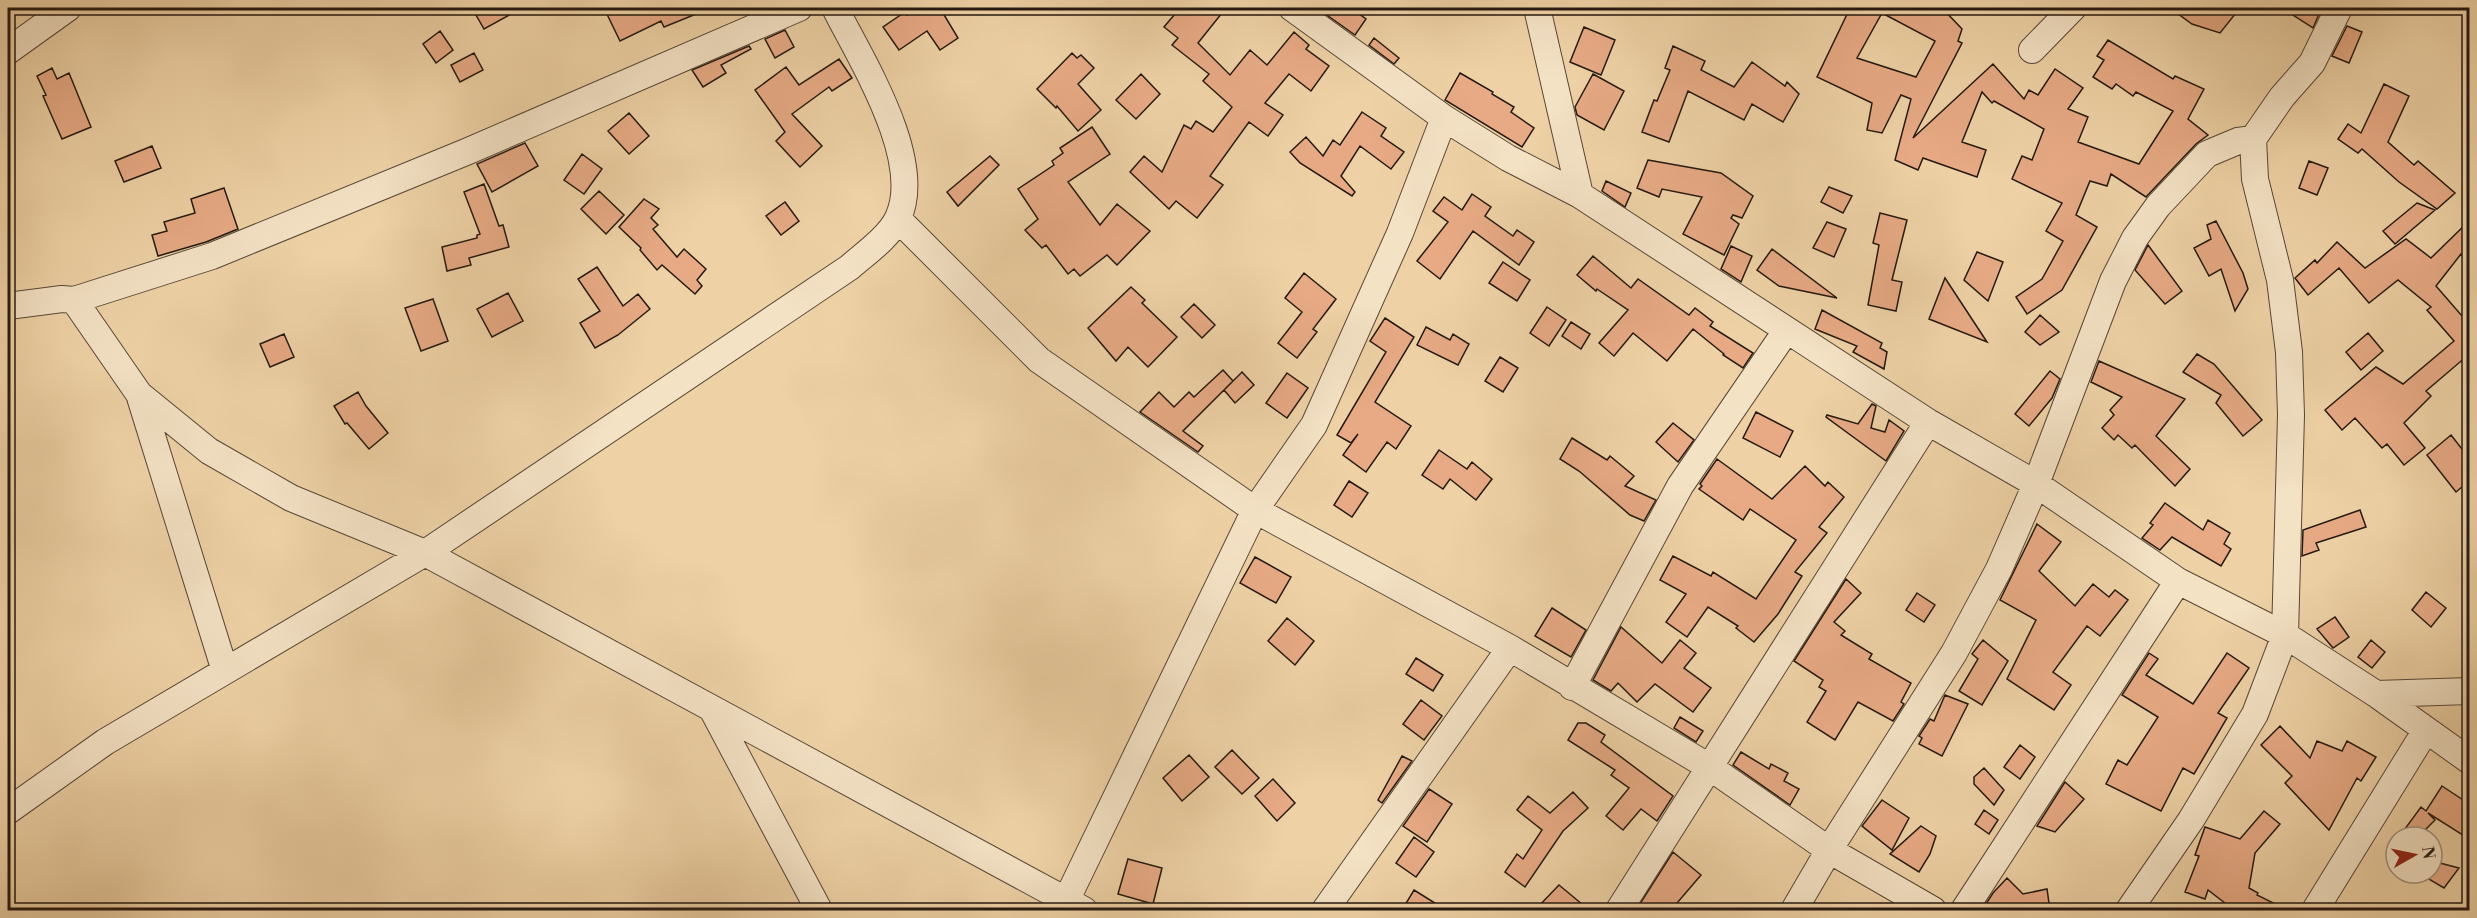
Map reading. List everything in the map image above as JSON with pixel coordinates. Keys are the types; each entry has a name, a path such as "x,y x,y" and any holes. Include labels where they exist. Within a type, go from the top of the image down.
{"street":[{"path":"8,51 68,8"},
{"path":"8,306 62,299 74,300 234,247 466,152 799,8"},
{"path":"8,810 105,742 424,553 850,267 878,242 898,219 906,177 900,148 868,74 835,8"},
{"path":"1292,8 1444,118 1508,158 1580,195 1928,422 2036,484 2178,581 2284,635 2376,694 2469,761"},
{"path":"1537,8 1580,195"},
{"path":"2032,50 2073,8"},
{"path":"2128,910 2191,820 2255,714 2284,635 2291,415 2289,352 2280,280 2255,179 2253,139 2282,97 2312,63 2339,8"},
{"path":"74,300 139,394 209,451 291,498 424,553 1075,906 1255,510 1314,425 1400,233 1444,118"},
{"path":"1794,910 1829,850 1954,653 1999,569 2036,484 2113,280 2134,237 2158,206 2207,154 2238,141 2253,139"},
{"path":"898,219 1039,360 1255,510 1510,648 1711,768 1829,850 1933,910"},
{"path":"1572,687 1680,486 1786,331"},
{"path":"139,394 225,671"},
{"path":"1619,910 1928,422"},
{"path":"1964,910 2178,581"},
{"path":"1325,910 1510,648"},
{"path":"2376,694 2469,691"},
{"path":"712,709 819,910"},
{"path":"2315,910 2427,730"}],"building":[{"path":"472,8 522,8 484,29"},
{"path":"604,8 711,8 664,27 661,21 620,41"},
{"path":"920,8 940,8 958,38 940,50 927,31 899,50 883,27 905,12 907,15"},
{"path":"1180,8 1226,8 1198,43 1230,75 1250,50 1267,65 1294,32 1309,45 1306,49 1329,66 1311,91 1289,74 1265,103 1283,115 1268,136 1249,122 1210,176 1223,185 1197,218 1176,201 1169,209 1130,172 1144,156 1162,172 1184,125 1191,129 1196,121 1213,132 1232,107 1203,81 1209,74 1172,45 1178,38 1164,27"},
{"path":"1317,8 1351,8 1366,19 1355,35"},
{"path":"1850,8 1942,8 1962,29 1958,41 1962,43 1913,138 1993,64 2024,99 2029,90 2038,95 2055,69 2083,88 2068,109 2088,117 2078,142 2139,164 2173,111 2136,92 2133,96 2116,84 2112,89 2093,77 2104,60 2097,56 2108,40 2173,79 2175,76 2204,89 2188,119 2208,135 2196,144 2146,197 2111,174 2107,186 2090,181 2076,215 2097,227 2062,290 2027,314 2016,297 2042,279 2063,241 2046,231 2062,203 2012,179 2022,156 2032,160 2044,129 1994,101 1992,103 1982,92 1962,142 1986,150 1977,177 1923,158 1918,170 1895,160 1911,99 1901,95 1882,133 1867,130 1872,103 1817,77","holes":["1882,13 1935,41 1916,77 1857,58"]},
{"path":"2170,8 2240,8 2220,33 2192,24"},
{"path":"2286,8 2303,8 2319,14 2313,28 2285,10"},
{"path":"2347,26 2362,32 2349,63 2332,56"},
{"path":"1584,27 1615,40 1601,75 1570,62"},
{"path":"785,30 794,47 775,58 765,39"},
{"path":"440,31 453,50 436,63 423,44"},
{"path":"1374,38 1399,58 1394,64 1369,45"},
{"path":"749,46 751,49 721,65 726,73 703,87 692,70"},
{"path":"1673,46 1705,61 1701,70 1734,87 1752,62 1785,86 1787,82 1799,94 1783,122 1752,104 1744,120 1688,91 1669,142 1642,132 1654,100 1657,101 1670,70 1665,68"},
{"path":"474,53 483,70 460,82 451,65"},
{"path":"1072,53 1077,58 1081,55 1094,68 1078,84 1101,110 1078,131 1057,106 1056,108 1037,89"},
{"path":"839,59 852,78 832,91 829,87 792,114 822,146 800,167 776,141 785,132 755,90 786,67 799,85"},
{"path":"52,68 57,79 69,73 91,127 62,139 37,76"},
{"path":"1460,73 1514,107 1511,112 1534,128 1522,147 1445,100"},
{"path":"1141,74 1160,94 1136,119 1116,100"},
{"path":"1593,74 1624,91 1604,130 1577,115 1575,107"},
{"path":"2384,84 2409,96 2388,142 2414,165 2418,161 2455,193 2437,209 2399,182 2362,149 2358,153 2338,139 2348,124 2361,133"},
{"path":"1362,112 1386,128 1381,136 1404,152 1391,169 1360,146 1341,176 1355,192 1352,196 1300,163 1290,152 1306,137 1323,156 1333,140 1340,145"},
{"path":"629,113 649,136 629,154 608,131"},
{"path":"1092,127 1110,154 1068,182 1100,225 1117,204 1150,231 1117,265 1107,255 1080,276 1074,269 1068,274 1046,245 1042,248 1025,230 1038,219 1018,189 1054,165 1052,161 1063,153 1060,148"},
{"path":"525,143 538,166 492,192 477,164"},
{"path":"152,146 161,168 124,182 115,161"},
{"path":"582,154 602,169 584,194 564,180"},
{"path":"990,156 999,165 958,206 947,192"},
{"path":"1648,160 1721,173 1753,196 1742,218 1733,215 1731,218 1739,224 1724,255 1683,234 1702,197 1662,189 1659,197 1637,188"},
{"path":"2309,161 2328,168 2317,195 2299,188"},
{"path":"1606,181 1631,193 1625,207 1602,191"},
{"path":"484,184 499,226 503,225 509,247 469,258 471,265 447,271 442,247 477,238 480,234 464,192"},
{"path":"1829,187 1852,196 1843,213 1821,202"},
{"path":"224,188 238,229 206,242 158,256 152,235 167,231 164,222 195,213 191,199"},
{"path":"599,191 624,215 606,234 581,209"},
{"path":"1472,194 1491,207 1485,216 1513,236 1517,230 1534,242 1519,265 1473,231 1440,279 1417,261 1448,222 1433,211 1444,197 1462,210"},
{"path":"644,199 659,209 651,218 658,225 653,229 677,257 684,249 706,269 697,280 702,286 695,294 662,265 657,270 640,250 641,248 619,227"},
{"path":"785,202 799,221 781,235 766,216"},
{"path":"2417,203 2435,210 2395,244 2383,231"},
{"path":"1880,213 1907,220 1892,280 1902,282 1896,311 1868,305 1879,245 1873,243"},
{"path":"2216,221 2243,273 2248,289 2235,311 2221,269 2209,276 2194,248 2211,239 2207,225"},
{"path":"2469,221 2469,263 2461,254 2436,286 2469,324 2469,359 2467,356 2426,391 2431,396 2404,423 2425,448 2404,465 2387,444 2382,448 2355,418 2342,430 2325,410 2376,367 2403,384 2454,341 2427,310 2431,307 2398,280 2369,303 2339,268 2308,295 2295,278 2315,260 2317,263 2337,242 2365,268 2406,239 2431,258"},
{"path":"1827,222 1846,229 1834,257 1813,248"},
{"path":"2148,245 2182,291 2165,304 2135,270"},
{"path":"1731,246 1752,256 1741,282 1721,269"},
{"path":"1772,249 1837,298 1779,286 1757,270"},
{"path":"1977,252 2003,262 1988,301 1964,280"},
{"path":"1593,256 1631,288 1638,279 1689,315 1695,308 1713,322 1710,326 1753,353 1743,368 1723,355 1693,329 1667,361 1633,333 1614,356 1599,343 1628,310 1597,289 1596,291 1577,275"},
{"path":"1503,262 1530,280 1517,301 1489,283"},
{"path":"597,267 623,306 638,294 650,309 618,335 595,348 580,323 600,311 578,279"},
{"path":"1304,273 1336,299 1313,329 1317,332 1297,358 1278,343 1302,312 1285,298"},
{"path":"1945,278 1987,342 1929,319"},
{"path":"1131,287 1145,300 1142,303 1177,337 1148,367 1128,347 1116,361 1088,328"},
{"path":"508,293 523,321 492,337 477,309"},
{"path":"433,299 448,341 421,351 405,308"},
{"path":"1194,304 1215,325 1202,338 1181,317"},
{"path":"1547,307 1566,320 1549,346 1530,333"},
{"path":"1822,310 1882,343 1880,348 1887,352 1884,369 1853,352 1857,346 1815,329"},
{"path":"2040,315 2059,332 2040,345 2025,332"},
{"path":"1385,318 1414,337 1375,402 1411,426 1396,449 1387,442 1366,472 1343,455 1358,434 1351,443 1337,435 1386,352 1370,341"},
{"path":"1571,322 1590,334 1581,349 1562,336"},
{"path":"1426,327 1450,340 1453,334 1469,344 1458,365 1417,345"},
{"path":"2368,333 2383,351 2361,370 2346,352"},
{"path":"284,334 294,357 270,367 260,344"},
{"path":"2197,354 2214,364 2262,420 2243,436 2216,403 2221,395 2183,372"},
{"path":"1500,357 1518,368 1503,392 1485,381"},
{"path":"2099,361 2185,399 2156,436 2190,469 2175,486 2135,445 2132,448 2118,435 2114,440 2102,428 2114,415 2110,410 2122,397 2091,382"},
{"path":"1223,370 1233,381 1183,431 1203,446 1198,452 1140,412 1159,392 1174,407 1189,392 1194,397"},
{"path":"2050,371 2060,379 2052,398 2029,426 2015,414"},
{"path":"1242,372 1254,385 1235,403 1224,390"},
{"path":"1287,373 1308,388 1287,418 1266,403"},
{"path":"358,392 366,406 388,433 369,449 347,423 345,424 334,406"},
{"path":"1872,404 1876,406 1871,428 1885,432 1889,420 1904,431 1886,461 1826,417 1827,415 1858,424"},
{"path":"1756,412 1793,431 1780,457 1743,438"},
{"path":"1673,423 1694,440 1678,462 1656,442"},
{"path":"2451,435 2469,458 2469,481 2456,492 2427,455"},
{"path":"1572,438 1607,460 1610,456 1634,476 1625,486 1656,500 1644,521 1630,515 1579,471 1560,459"},
{"path":"1439,450 1467,469 1472,462 1492,479 1476,500 1450,479 1443,489 1422,475"},
{"path":"1717,459 1772,499 1805,466 1825,486 1828,482 1844,497 1819,527 1827,533 1795,572 1802,576 1778,614 1754,642 1736,628 1738,626 1708,607 1687,637 1666,622 1686,594 1660,580 1673,556 1711,576 1713,572 1756,599 1796,540 1750,509 1743,520 1699,489"},
{"path":"1349,481 1368,493 1352,517 1334,505"},
{"path":"2165,503 2203,530 2208,520 2230,533 2224,544 2231,549 2221,566 2172,537 2160,550 2142,538 2153,525 2150,523"},
{"path":"2360,510 2366,527 2316,543 2319,550 2302,556 2303,530"},
{"path":"2037,524 2061,542 2039,571 2075,606 2093,584 2109,597 2115,590 2128,600 2100,636 2087,626 2053,672 2071,685 2054,710 2007,679 2036,620 2000,600"},
{"path":"1255,557 1291,577 1276,603 1240,583"},
{"path":"1846,579 1861,593 1834,622 1845,631 1841,635 1872,654 1869,659 1911,683 1901,702 1904,704 1893,721 1858,702 1835,740 1807,722 1826,691 1819,687 1823,680 1794,661"},
{"path":"2426,592 2446,608 2431,627 2412,610"},
{"path":"1917,593 1935,605 1924,622 1906,610"},
{"path":"1552,608 1586,630 1571,657 1535,636"},
{"path":"2335,617 2349,637 2333,648 2317,629"},
{"path":"1287,618 1314,641 1295,665 1268,641"},
{"path":"1621,627 1662,663 1680,640 1696,653 1684,668 1711,688 1693,712 1655,684 1637,702 1618,683 1611,691 1593,680"},
{"path":"1983,640 2008,661 1982,705 1959,691 1978,659 1972,654"},
{"path":"2371,640 2385,652 2372,668 2358,657"},
{"path":"2149,653 2158,659 2146,675 2193,704 2227,653 2249,668 2218,713 2227,718 2194,774 2183,768 2161,811 2106,784 2118,760 2127,765 2158,717 2122,695"},
{"path":"1416,658 1443,675 1433,691 1406,674"},
{"path":"1945,695 1968,704 1942,756 1919,744 1922,738 1919,736 1930,719 1934,721"},
{"path":"1421,700 1442,716 1424,740 1403,724"},
{"path":"1680,717 1703,731 1696,742 1674,728"},
{"path":"1578,723 1586,723 1605,735 1601,742 1673,796 1657,821 1641,809 1623,830 1606,816 1629,788 1611,775 1615,770 1568,740"},
{"path":"2280,726 2310,758 2317,741 2342,751 2347,741 2376,757 2361,781 2357,778 2329,830 2285,783 2292,776 2261,745"},
{"path":"2020,745 2035,757 2020,779 2004,767"},
{"path":"1232,750 1259,778 1242,794 1215,767"},
{"path":"1741,752 1769,769 1771,764 1788,773 1784,781 1799,789 1790,805 1733,765"},
{"path":"1189,755 1209,777 1182,801 1163,778"},
{"path":"1402,756 1412,761 1382,803 1378,800"},
{"path":"1984,768 2004,790 1994,805 1974,784 1974,777"},
{"path":"1273,779 1295,803 1277,821 1255,796"},
{"path":"2065,782 2084,799 2055,832 2037,826"},
{"path":"2442,786 2469,804 2469,839 2428,813 2435,820 2430,825 2408,825 2421,807 2426,811"},
{"path":"1429,789 1452,804 1427,842 1403,826"},
{"path":"1573,792 1588,808 1563,831 1525,887 1505,872 1517,854 1523,859 1542,830 1517,810 1528,796 1550,813"},
{"path":"1882,800 1909,818 1892,850 1862,826"},
{"path":"1984,810 1998,820 1989,834 1975,824"},
{"path":"2264,811 2280,824 2255,853 2249,888 2258,893 2257,895 2287,910 2234,910 2208,890 2205,899 2185,892 2199,856 2195,855 2205,827 2240,839"},
{"path":"1921,826 1936,836 1930,854 1919,872 1890,854"},
{"path":"1414,837 1434,852 1416,877 1396,863"},
{"path":"1673,852 1701,875 1671,910 1636,910"},
{"path":"1128,859 1162,868 1153,904 1118,894"},
{"path":"2444,864 2459,868 2444,888 2439,885 2444,885"},
{"path":"2007,878 2023,894 2047,889 2050,910 1982,910"},
{"path":"1559,885 1589,910 1535,910"},
{"path":"1414,890 1446,910 1402,910"}]}
